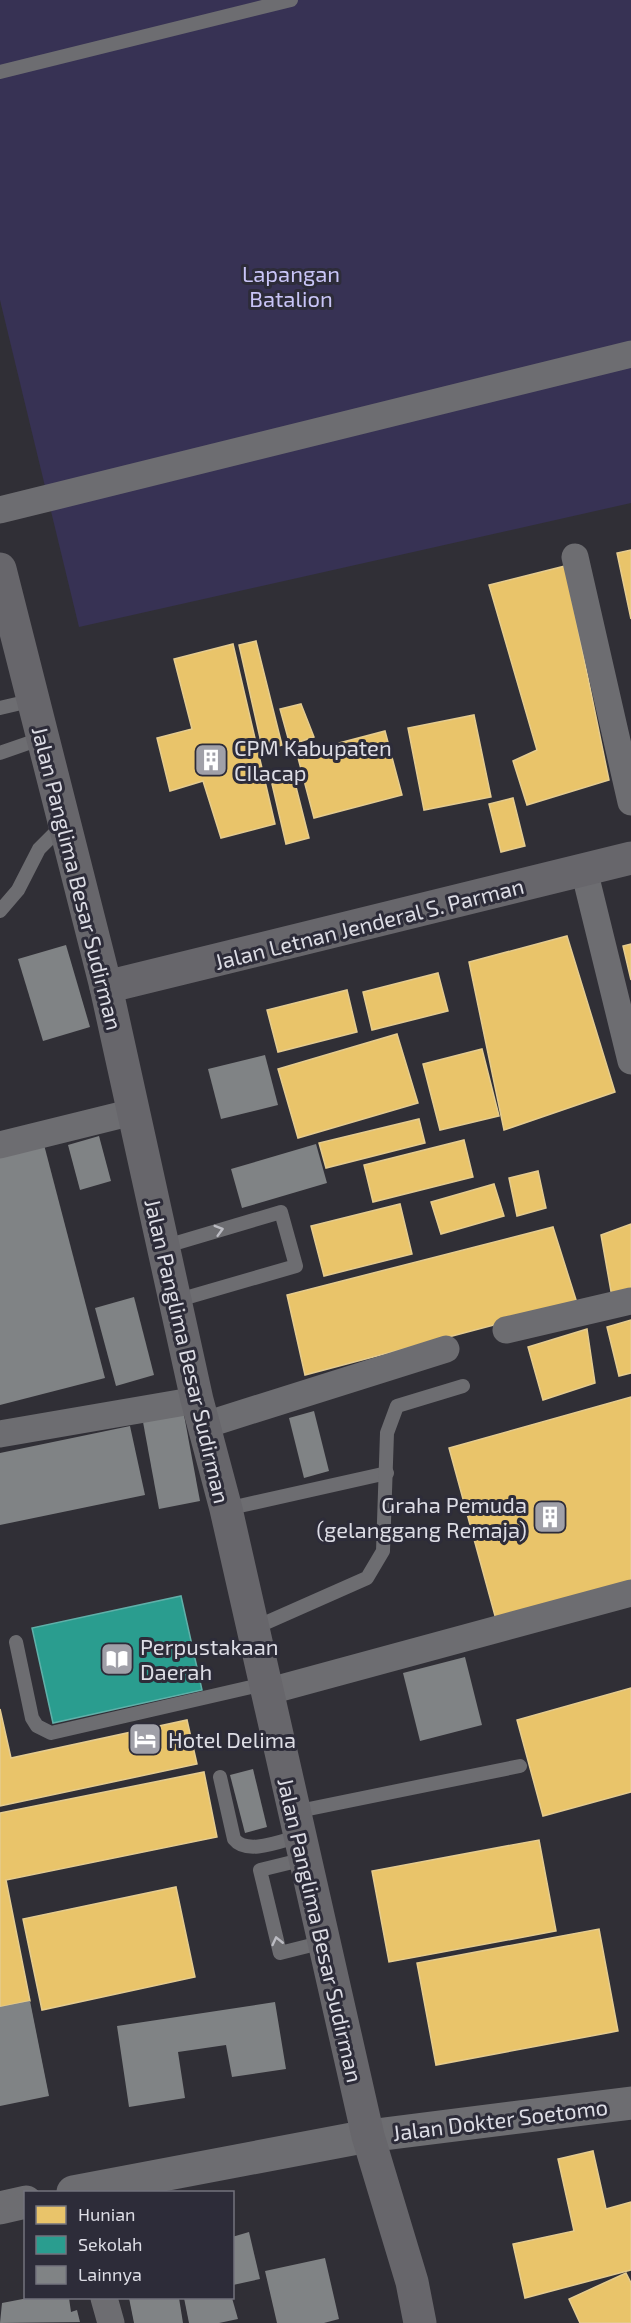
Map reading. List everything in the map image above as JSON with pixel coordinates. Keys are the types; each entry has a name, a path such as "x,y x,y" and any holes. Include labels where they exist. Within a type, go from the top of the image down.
{"main road":[{"name":"Jalan Panglima Besar Sudirman","path":"0,569 106,987 175,1301 226,1509 368,2136 412,2282 420,2323"},
{"name":"Jalan Letnan Jenderal S. Parman","path":"106,987 631,858"}],"street":[{"path":"0,510 631,354"},
{"path":"575,557 631,801"},
{"path":"584,870 631,1061"},
{"path":"0,1145 133,1112"},
{"path":"506,1330 631,1301"},
{"path":"0,1434 201,1412 446,1349"},
{"path":"265,1688 631,1593"},
{"name":"Jalan Dokter Soetomo","path":"82,2191 368,2136 631,2103"},
{"path":"0,2208 24,2202"},
{"path":"104,2299 111,2323"}],"lane":[{"path":"0,72 291,0"},
{"path":"0,708 34,700"},
{"path":"0,753 43,738"},
{"path":"0,911 18,890 39,849 65,823"},
{"path":"163,1247 280,1212 296,1266 175,1301"},
{"path":"252,1628 367,1578 383,1551 387,1433 397,1406 463,1386"},
{"path":"226,1509 387,1473"},
{"path":"16,1642 32,1718 37,1726 51,1732 265,1688"},
{"path":"220,1777 234,1839 238,1844 247,1848 300,1835 520,1766"},
{"path":"300,1835 260,1870 280,1953 324,1942"}],"green space":[{"name":"Lapangan Batalion","path":"0,0 631,0 631,503 79,627 0,300"}],"building: Hunian":[{"path":"631,550 631,619 617,553"},
{"path":"565,566 609,780 527,805 513,761 537,750 489,585"},
{"path":"256,641 282,745 263,751 239,645"},
{"name":"CPM Kabupaten CIlacap","path":"233,644 275,824 221,838 203,781 170,791 157,738 192,729 174,659"},
{"path":"301,704 314,737 290,745 280,709"},
{"path":"474,715 491,797 424,810 408,728"},
{"path":"385,731 402,795 314,818 297,754"},
{"path":"294,779 309,838 286,844 272,784"},
{"path":"513,798 525,846 501,852 489,804"},
{"path":"567,936 615,1092 504,1130 469,962"},
{"path":"631,944 631,980 623,946"},
{"path":"438,973 448,1011 372,1030 363,992"},
{"path":"347,990 357,1032 278,1052 267,1010"},
{"path":"397,1034 418,1103 298,1138 278,1069"},
{"path":"482,1049 499,1116 440,1130 423,1064"},
{"path":"419,1119 425,1143 326,1168 319,1143"},
{"path":"464,1140 473,1177 373,1202 364,1165"},
{"path":"538,1171 546,1208 517,1216 509,1178"},
{"path":"494,1184 504,1216 441,1234 431,1202"},
{"path":"400,1204 412,1254 324,1276 311,1226"},
{"path":"631,1224 631,1290 612,1297 601,1235"},
{"path":"553,1227 577,1303 305,1375 287,1295"},
{"path":"631,1320 631,1373 619,1376 607,1327"},
{"path":"587,1329 595,1383 543,1400 528,1347"},
{"name":"Graha Pemuda (gelanggang Remaja)","path":"631,1397 631,1586 497,1623 449,1448"},
{"path":"631,1688 631,1792 543,1816 517,1720"},
{"name":"Hotel Delima","path":"0,1709 11,1758 187,1720 197,1764 0,1806"},
{"path":"204,1772 217,1837 6,1880 30,2001 0,2007 0,1813"},
{"path":"539,1840 556,1931 389,1962 372,1871"},
{"path":"176,1887 195,1977 42,2010 23,1919"},
{"path":"599,1929 618,2031 436,2065 417,1963"},
{"path":"593,2151 606,2209 631,2202 631,2270 525,2298 513,2244 574,2231 558,2159"},
{"path":"626,2273 631,2283 631,2323 580,2323 569,2299"}],"building: Sekolah":[{"name":"Perpustakaan Daerah","path":"181,1596 202,1690 53,1723 32,1628"}],"building: Lainnya":[{"path":"66,945 90,1027 43,1041 18,959"},
{"path":"265,1055 278,1105 221,1119 208,1069"},
{"path":"99,1136 111,1181 80,1190 68,1145"},
{"path":"42,1137 105,1378 0,1405 0,1148"},
{"path":"316,1144 327,1183 242,1208 231,1169"},
{"path":"134,1297 154,1375 116,1386 95,1308"},
{"path":"314,1411 329,1471 304,1478 289,1418"},
{"path":"184,1415 200,1501 159,1509 143,1422"},
{"path":"130,1426 145,1495 0,1525 0,1453"},
{"path":"465,1657 482,1725 420,1741 403,1673"},
{"path":"253,1769 267,1827 245,1833 230,1775"},
{"path":"30,2001 49,2096 0,2106 0,2007"},
{"path":"275,2002 286,2069 232,2077 226,2045 178,2052 185,2098 129,2107 117,2026"},
{"path":"249,2232 260,2279 234,2285 234,2236"},
{"path":"325,2258 339,2319 324,2323 277,2323 265,2271"},
{"path":"24,2299 69,2299 71,2312 77,2310 80,2322 0,2323 2,2303"},
{"path":"129,2299 179,2299 183,2323 134,2323"},
{"path":"184,2299 232,2299 238,2319 219,2323 189,2323"}],"place":[{"name":"CPM Kabupaten CIlacap","path":"211,760"},
{"name":"Graha Pemuda (gelanggang Remaja)","path":"550,1517"},
{"name":"Perpustakaan Daerah","path":"117,1659"},
{"name":"Hotel Delima","path":"145,1739"}]}
